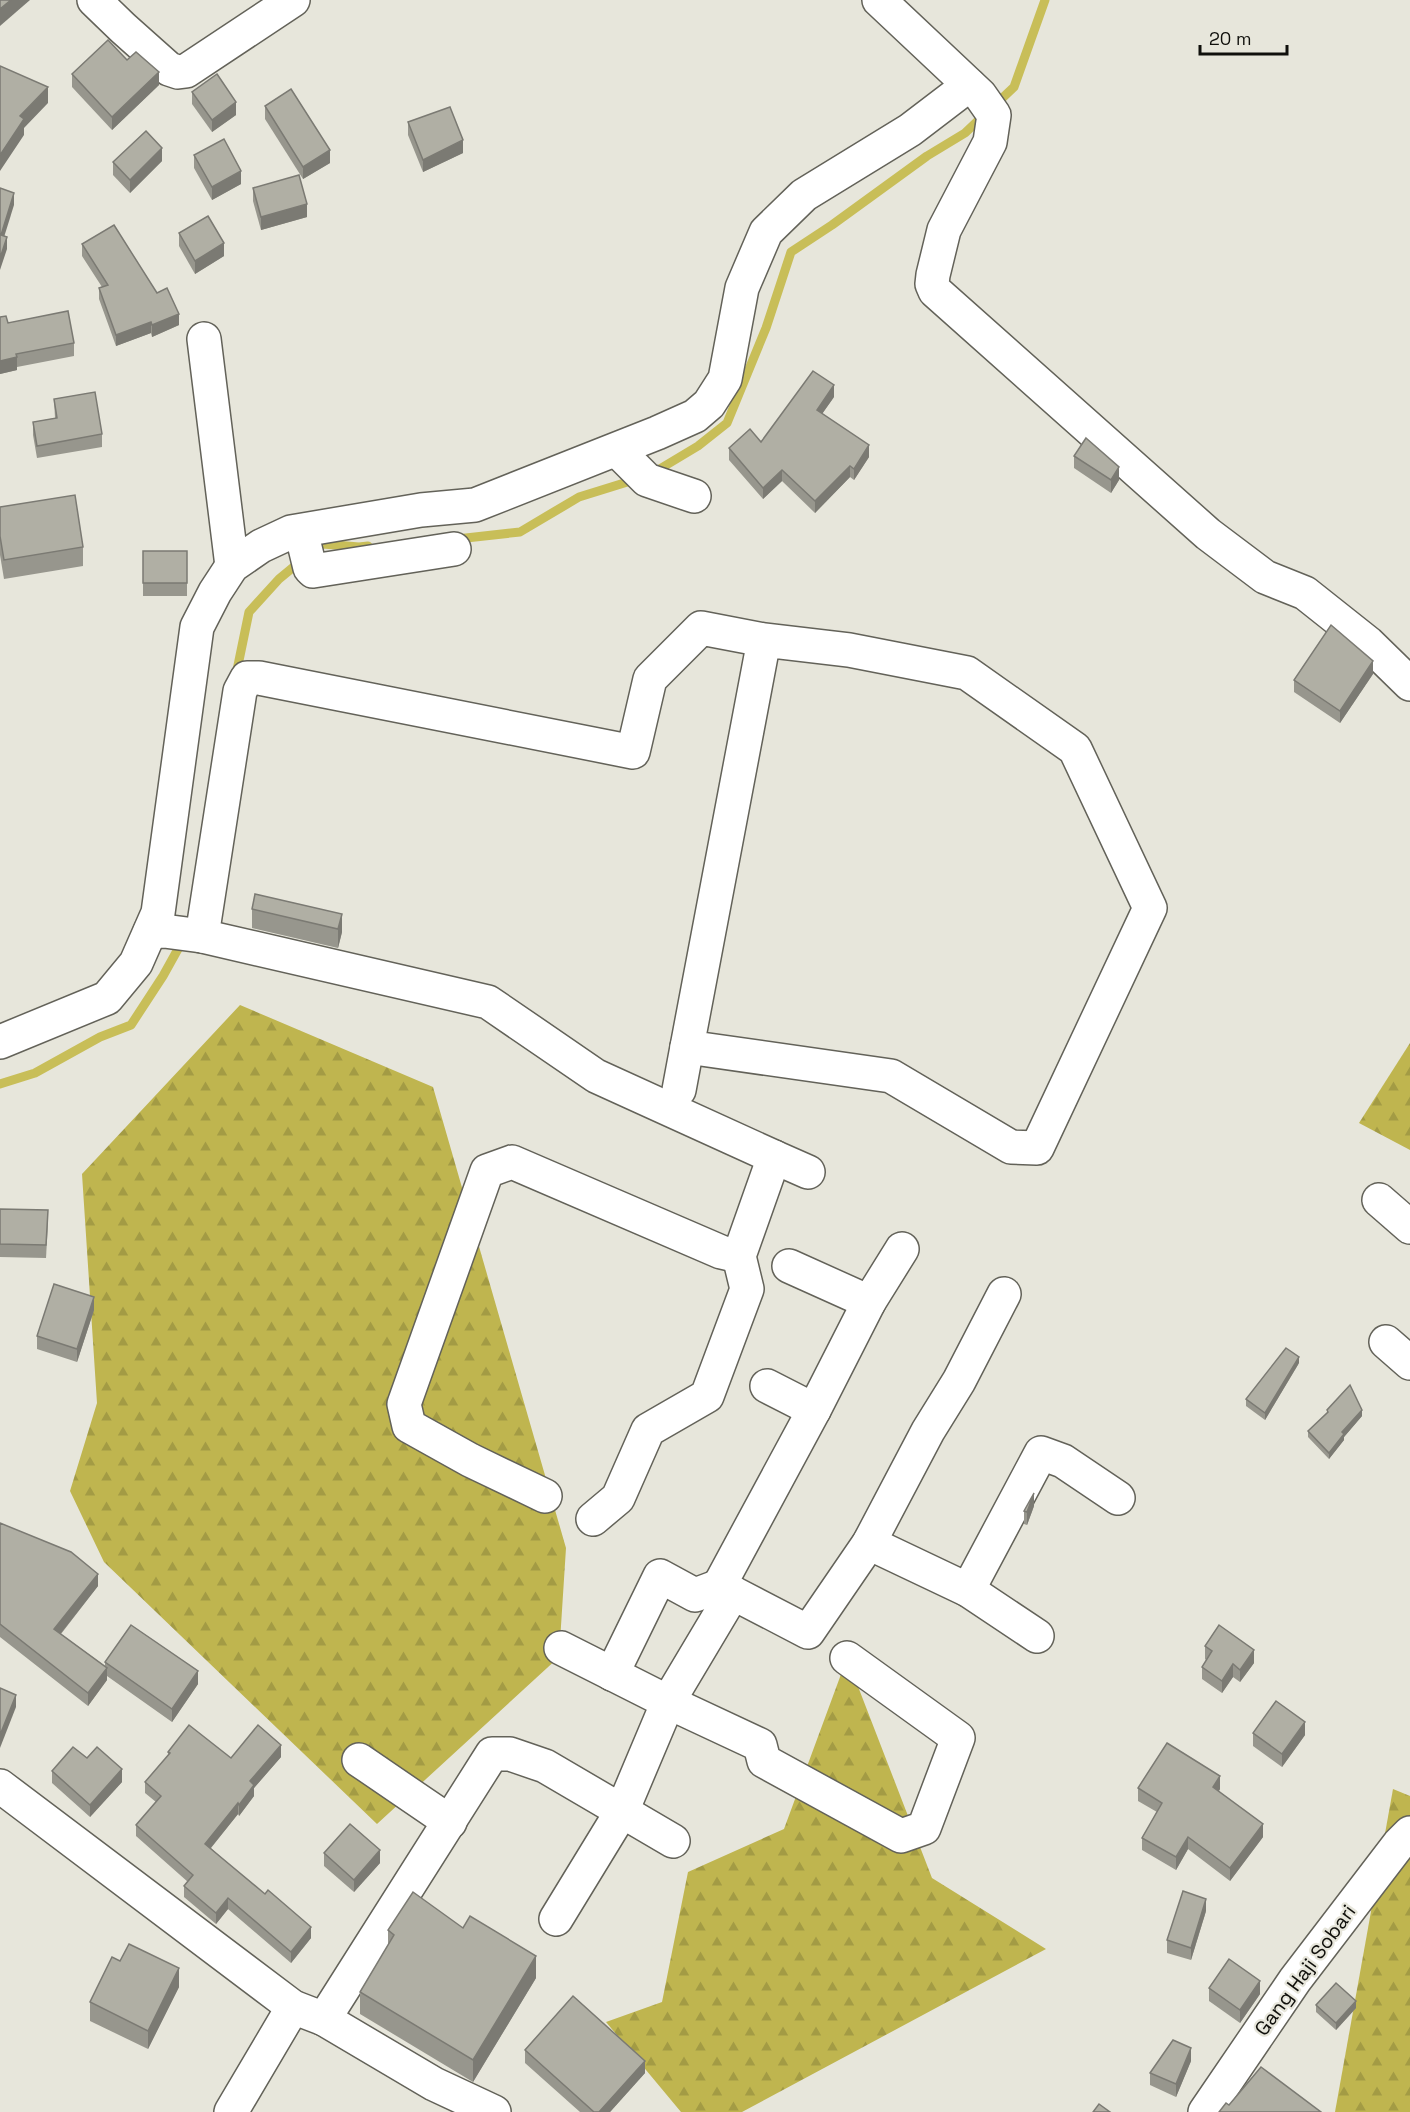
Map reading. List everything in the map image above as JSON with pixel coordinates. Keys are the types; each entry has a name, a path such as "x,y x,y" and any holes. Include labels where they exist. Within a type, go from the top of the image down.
{"street":[{"path":"94,0 169,69 178,72 186,71 293,0"},
{"path":"879,0 981,98 990,142 944,230 933,275 932,284 935,291 1208,534 1265,577 1305,594 1368,643 1410,684"},
{"path":"305,548 421,510 476,505 630,464 709,404 725,379 742,288 766,232 804,195 910,130 981,98"},
{"path":"204,339 232,566"},
{"path":"630,464 694,496"},
{"path":"0,1042 107,998 136,963 157,931 197,627 215,592 232,566 261,546 291,532 305,548 314,571 454,549"},
{"path":"202,936 240,690 247,678 259,678 633,753 650,679 701,628 764,640 849,650 968,673 1075,749 1150,908 1037,1148 1011,1147 891,1076 687,1047"},
{"path":"679,1090 764,640"},
{"path":"157,931 202,936 488,1002 596,1076 808,1172"},
{"path":"592,1519 618,1498 648,1430 707,1395 747,1289 739,1256 774,1157"},
{"path":"545,1496 470,1460 409,1426 404,1404 487,1171 513,1162 722,1252 739,1256"},
{"path":"1379,1200 1410,1227"},
{"path":"556,1920 622,1811 668,1702 869,1302 902,1250"},
{"path":"789,1266 869,1302"},
{"path":"808,1632 869,1543 928,1431 959,1381 1004,1294"},
{"path":"767,1386 814,1410"},
{"path":"968,1590 1041,1453 1063,1461 1118,1498"},
{"path":"869,1543 968,1590 1037,1636"},
{"path":"561,1648 612,1674 668,1702 760,1745 764,1761 901,1836 924,1828 958,1738 842,1652 808,1632 726,1590 695,1595 660,1576 612,1674"},
{"path":"324,2019 492,1754 510,1754 545,1766 673,1841"},
{"path":"359,1760 450,1822"},
{"path":"0,1786 293,2007 324,2019 434,2084 494,2112"},
{"name":"Gang Haji Sobari","path":"1205,2112 1295,1980 1399,1844 1410,1833"},
{"path":"231,2112 293,2007"}],"green space":[{"path":"240,1005 433,1087 566,1548 559,1657 377,1824 104,1562 70,1491 97,1403 82,1174"},
{"path":"1410,1043 1410,1150 1359,1123"},
{"path":"847,1658 932,1878 1046,1949 742,2112 681,2112 606,2022 662,2002 688,1872 784,1829"},
{"path":"1393,1789 1410,1796 1410,2112 1335,2112"}],"building":[{"path":"0,0 11,0 0,9"},
{"path":"108,40 127,60 136,52 159,72 112,117 72,74"},
{"path":"0,66 48,87 20,116 24,119 0,155"},
{"path":"217,74 236,102 212,120 192,92"},
{"path":"291,89 330,150 303,167 265,106"},
{"path":"450,107 463,140 423,160 408,122"},
{"path":"146,131 162,148 130,180 113,162"},
{"path":"224,139 241,171 212,187 194,155"},
{"path":"299,175 307,204 261,217 253,188"},
{"path":"0,188 14,193 1,235 7,237 0,258"},
{"path":"208,216 224,243 195,261 179,233"},
{"path":"114,225 157,293 167,288 179,314 152,325 151,322 116,335 99,288 108,285 82,244"},
{"path":"68,311 74,343 16,354 17,357 0,361 0,317 6,316 8,323"},
{"path":"813,371 834,385 817,410 869,445 854,469 850,466 815,501 782,470 763,488 729,448 750,429 761,442"},
{"path":"95,392 102,434 37,446 33,422 57,418 54,399"},
{"path":"1086,438 1119,467 1111,480 1074,456"},
{"path":"75,495 83,547 4,560 0,536 0,507"},
{"path":"143,551 187,551 187,583 143,583"},
{"path":"1331,625 1373,661 1340,711 1294,680"},
{"path":"255,894 342,914 338,929 252,909"},
{"path":"0,1209 48,1210 46,1245 0,1244"},
{"path":"54,1284 94,1297 77,1349 37,1336"},
{"path":"1286,1348 1299,1357 1265,1413 1246,1399"},
{"path":"1350,1385 1362,1410 1342,1432 1344,1434 1329,1453 1308,1431 1328,1412 1327,1410"},
{"path":"1034,1493 1027,1512 1024,1511"},
{"path":"0,1523 71,1552 98,1574 54,1629 107,1668 88,1693 0,1624"},
{"path":"131,1625 198,1671 172,1709 105,1662"},
{"path":"1219,1625 1254,1650 1240,1670 1233,1664 1222,1681 1202,1667 1212,1651 1205,1646"},
{"path":"0,1688 16,1695 0,1735"},
{"path":"1276,1701 1305,1722 1282,1754 1253,1733"},
{"path":"189,1725 231,1758 258,1725 281,1745 250,1781 254,1785 239,1805 238,1803 205,1844 265,1894 268,1890 311,1927 291,1952 228,1898 216,1913 184,1886 193,1875 136,1825 161,1796 145,1782 170,1753 168,1752"},
{"path":"1167,1743 1220,1776 1213,1787 1263,1824 1230,1868 1188,1837 1176,1857 1142,1838 1162,1803 1138,1788"},
{"path":"73,1747 87,1758 97,1747 122,1769 90,1805 52,1771"},
{"path":"350,1824 380,1850 354,1880 324,1853"},
{"path":"1183,1891 1206,1899 1191,1948 1167,1940"},
{"path":"413,1892 463,1928 470,1916 536,1956 473,2060 360,1992 394,1935 388,1930"},
{"path":"129,1944 179,1968 148,2031 90,2002 112,1957 120,1961"},
{"path":"1229,1959 1260,1981 1240,2010 1209,1988"},
{"path":"1336,1983 1356,2001 1336,2023 1316,2005"},
{"path":"573,1996 645,2061 599,2112 594,2112 525,2050"},
{"path":"1173,2040 1191,2048 1176,2084 1150,2073"},
{"path":"1261,2067 1321,2112 1219,2112 1226,2103 1229,2105"},
{"path":"1099,2104 1110,2112 1093,2112"}],"waterway":[{"path":"995,105 1014,87 1045,0"},
{"path":"653,473 698,446 727,423 766,328 791,252 927,156 965,133 985,114"},
{"path":"457,539 520,532 579,497 637,479"},
{"path":"313,551 323,544 368,546"},
{"path":"236,675 249,612 279,579 302,560"},
{"path":"0,1084 35,1073 100,1037 131,1025 183,940"}]}
